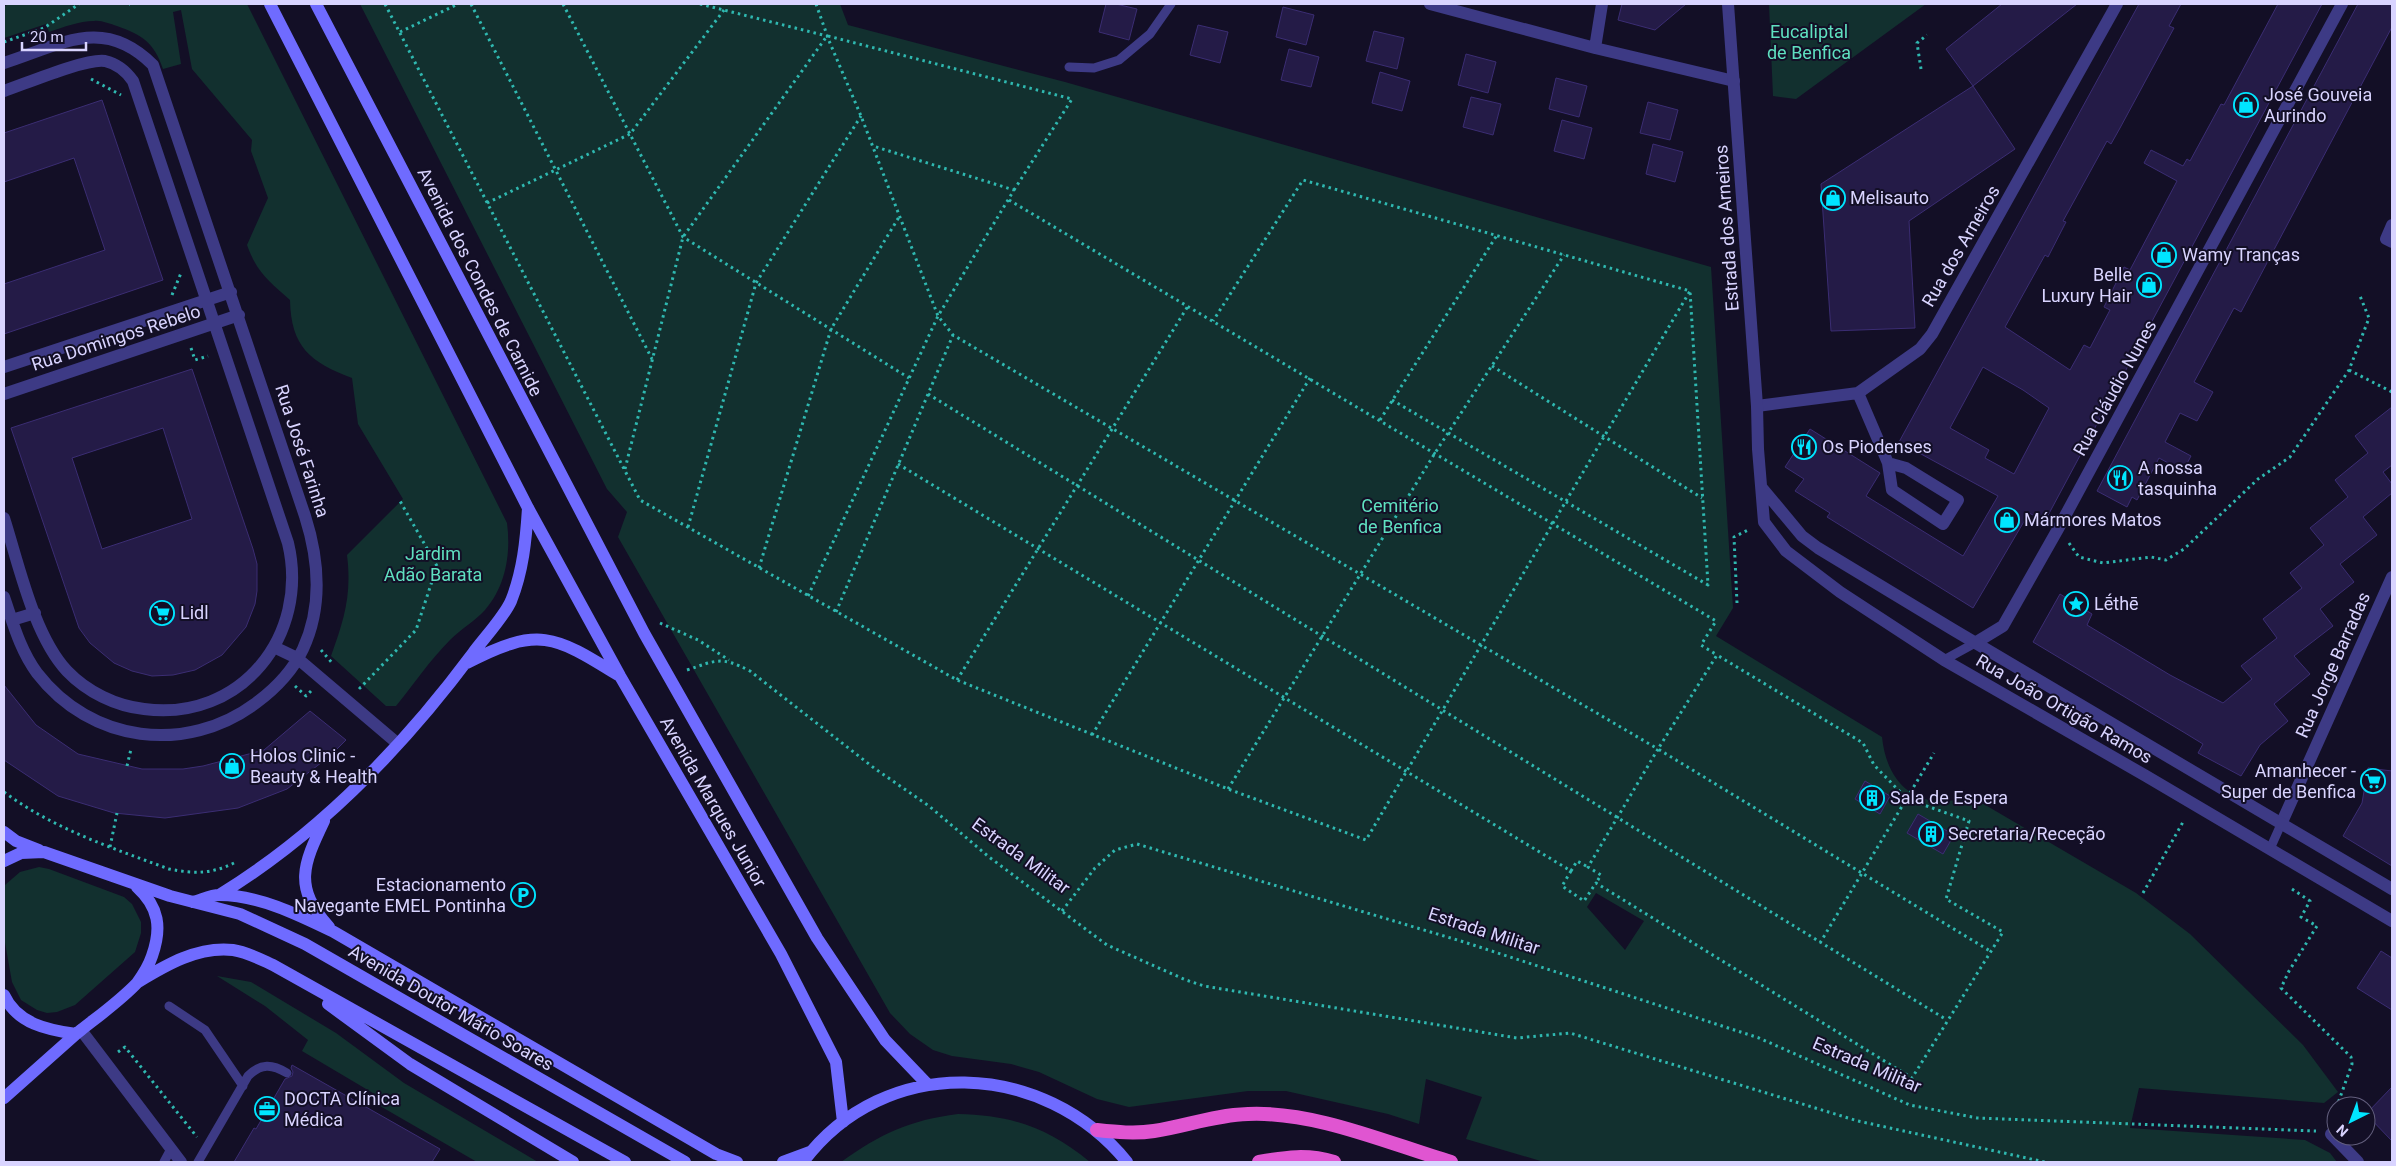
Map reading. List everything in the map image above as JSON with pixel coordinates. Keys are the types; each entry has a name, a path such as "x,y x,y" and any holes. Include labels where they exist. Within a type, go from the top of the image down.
{"highway":[{"path":"1097,1130 1124,1132 1154,1131 1202,1119 1247,1114 1284,1114 1323,1122 1451,1162"},
{"path":"1260,1162 1294,1156 1313,1156 1334,1162"}],"main road":[{"path":"192,902 218,895 260,868 327,816 397,743 463,666 511,602 526,551 528,508 270,4"},
{"name":"Avenida dos Condes de Carnide","path":"316,4 614,577"},
{"name":"Avenida Marques Junior","path":"528,508 620,676 781,954 836,1062 843,1122"},
{"name":"Avenida Marques Junior","path":"614,577 817,938 884,1040 928,1085"},
{"path":"463,666 494,649 517,641 543,639 566,644 620,676"},
{"path":"327,816 310,849 305,870 305,890 311,903 334,932"},
{"name":"Avenida Doutor Mário Soares","path":"4,832 16,841 131,883 192,902 240,914 305,944 685,1162"},
{"path":"4,861 21,853 44,852"},
{"path":"131,883 147,896 158,918 156,946 138,982"},
{"path":"218,895 272,905 334,932 716,1154 737,1162"},
{"path":"4,1098 138,982 180,959 202,952 232,950 251,955 292,977 624,1162"},
{"path":"292,977 410,1064 573,1162"},
{"path":"4,995 7,1003 32,1025 79,1032"},
{"path":"783,1162 806,1157 843,1122 869,1105 898,1092 928,1085 973,1082 1018,1089 1060,1105 1097,1130 1127,1162"}],"street":[{"path":"1430,4 1595,48 1734,81"},
{"path":"1595,48 1602,4"},
{"name":"Estrada dos Arneiros","path":"1728,4 1758,406 1758,449 1762,488"},
{"name":"Rua dos Arneiros","path":"1758,406 1858,393 1920,348 1932,334 2117,4"},
{"name":"Rua Cláudio Nunes","path":"1975,643 2003,626 2058,529 2342,4"},
{"name":"Rua José Farinha","path":"4,64 77,40 100,36 130,45 153,65 313,540 318,578 316,603 305,642 297,658 284,676 265,696 245,712 203,730 181,734 134,733 100,722 84,714 50,688 28,660 4,597"},
{"path":"4,91 96,61 113,63 128,74 137,90 292,558 293,590 290,609 274,647 249,678 219,698 201,705 176,710 134,708 102,696 68,671 47,642 35,612 4,518"},
{"path":"2392,225 2386,239 2392,242"},
{"name":"Rua Domingos Rebelo","path":"4,368 231,292"},
{"name":"Rua Domingos Rebelo","path":"4,394 239,316"},
{"path":"1858,393 1888,463 1892,490 1943,524 1958,500 1906,468 1888,463"},
{"path":"1762,488 1764,522"},
{"name":"Rua João Ortigão Ramos","path":"1762,488 1802,536 1975,643 2282,822 2392,889"},
{"name":"Rua João Ortigão Ramos","path":"1764,522 1786,551 1806,567 1944,660 2270,848 2392,921"},
{"name":"Rua Jorge Barradas","path":"2282,822 2392,577"},
{"path":"12,620 35,612"},
{"path":"274,647 297,658 397,743"},
{"path":"79,1032 106,1062 181,1162"},
{"path":"2343,1146 2358,1162"}],"lane":[{"path":"1069,67 1094,68 1119,60 1150,34 1171,4"},
{"path":"1944,660 1975,643"},
{"path":"2270,848 2282,822"},
{"path":"169,1006 205,1030 242,1086"},
{"path":"198,1162 242,1086 255,1069 264,1065 287,1073"},
{"path":"164,1162 170,1149"}],"path":[{"path":"4,42 44,28 79,4"},
{"path":"385,4 640,500 957,680 1228,789 1366,840 1690,291"},
{"path":"400,32 458,4"},
{"path":"471,4 652,359"},
{"path":"563,4 683,237 909,378"},
{"path":"700,4 1072,99 1014,190 938,316 808,596"},
{"path":"816,4 938,316 953,335 1658,748 1990,951"},
{"path":"488,203 630,134 724,10"},
{"path":"1921,69 1917,43 1927,35"},
{"path":"625,469 683,237 828,36"},
{"path":"688,527 756,283 861,116"},
{"path":"873,146 1014,190"},
{"path":"1213,321 1303,180 1690,291"},
{"path":"1008,200 1716,620 1702,645 1863,743 1874,765 1907,800 1969,821 1946,899 2003,932 1912,1078 1596,882"},
{"path":"759,568 831,329 899,216"},
{"path":"1380,420 1497,235"},
{"path":"1228,789 1435,453 1564,255"},
{"path":"1392,400 1708,586 1690,291"},
{"path":"2058,529 2079,557 2103,563 2151,557 2166,560 2184,549 2258,479 2290,457 2349,370 2369,318 2360,296"},
{"path":"957,680 1188,306"},
{"path":"836,612 953,335"},
{"path":"1492,366 1703,499"},
{"path":"2349,370 2392,392"},
{"path":"1092,735 1310,378"},
{"path":"928,394 1947,1020"},
{"path":"898,464 1571,871"},
{"path":"353,682 360,688 416,630 437,566 400,501"},
{"path":"1737,603 1734,537 1764,522"},
{"name":"Estrada Militar","path":"660,623 698,640 750,671 874,768 929,806 989,857 1062,911 1095,868 1115,850 1137,844 1464,942 1759,1038 1910,1105 1977,1118 2154,1126 2308,1129 2326,1133"},
{"path":"305,642 320,648 333,665 340,670"},
{"path":"1588,867 1658,748 1717,655"},
{"path":"687,670 717,660 730,660"},
{"path":"284,676 306,696 333,665"},
{"path":"1820,943 1934,753"},
{"path":"4,792 41,817 68,830 169,869 186,872 216,872 241,860"},
{"path":"110,847 117,813"},
{"path":"2143,893 2183,822"},
{"path":"1577,861 1588,867 1601,875 1584,901 1562,886 1577,861"},
{"path":"2292,889 2310,900 2301,917 2317,926 2289,971 2282,988 2352,1057 2352,1064 2341,1096"},
{"path":"1062,911 1107,945 1204,986 1517,1038 1570,1033 1858,1121 2045,1162"},
{"path":"106,1062 125,1047 206,1149"}],"green space":[{"name":"Jardim Adão Barata","path":"8,4 247,4 507,523 508,546 505,569 492,601 481,614 454,636 443,648 396,706 386,706 331,656 340,631 348,595 347,555 403,499 358,424 352,378 325,366 306,351 294,330 290,300 264,276 251,255 247,245 268,198 251,151 252,140 192,69 181,10 173,12 181,64 163,69 156,52 140,36 126,29 103,22 83,22 49,32 46,24 4,38 4,7"},
{"name":"Cemitério de Benfica","path":"360,4 840,4 848,25 1065,82 1711,267 1733,608 1716,636 1882,737 1885,755 1891,770 1899,782 1910,792 1922,798 1936,801 1970,796 2136,893 2190,934 2303,1045 2338,1092 2333,1096 2326,1096 2324,1103 2139,1088 2130,1128 2305,1140 2330,1153 2337,1162 1544,1162 1466,1139 1482,1097 1426,1079 1419,1124 1388,1114 1286,1091 1248,1091 1129,1107 1097,1099 1039,1072 1011,1064 952,1056 933,1050 910,1034 890,1013 618,537 627,512 607,489","holes":["1596,893 1644,921 1625,950 1587,907"]},
{"name":"Eucaliptal de Benfica","path":"1769,4 1926,4 1796,99 1773,96"},
{"path":"39,867 124,897 132,904 141,922 141,933 135,952 75,1005 57,1012 47,1013 37,1010 21,1000 12,982 4,937 5,885 20,872"},
{"path":"217,976 251,982 336,1033 404,1083 538,1162 477,1162 380,1106 383,1099 302,1051 308,1040 265,1006"},
{"path":"958,1114 996,1117 1028,1126 1059,1140 1090,1162 841,1162 883,1136 910,1124"}],"building":[{"path":"1106,4 1116,4 1137,9 1129,40 1099,32"},
{"path":"1622,4 1686,4 1655,30 1618,20"},
{"path":"2002,4 2077,4 1973,86 1946,49"},
{"path":"2139,4 2181,4 2169,26 2174,28 2120,128 2111,144 2107,141 2063,221 2066,222 2048,257 2045,255 2005,327 2070,370 2084,345 2090,348 2110,310 2104,307 2124,267 2130,270 2177,181 2144,163 2151,150 2183,166 2187,159 2190,161 2221,104 2224,105 2278,4 2322,4 2045,521 2029,513 1973,608 1827,517 1830,513 1795,491 1804,479 1785,467 1810,429 1880,473 1866,496 1963,556 1998,496 1899,442","holes":["1983,367 2023,390 2049,408 2014,474 1985,458 1989,450 1950,428"]},
{"path":"2358,4 2392,4 2392,27 2241,312 2234,308 2194,382 2213,392 2197,421 2180,413 2165,442 2191,456 2183,471 2159,458 2137,500 2132,497 2127,507 2097,491"},
{"path":"1283,7 1314,15 1306,45 1276,37"},
{"path":"1198,25 1228,32 1220,63 1190,55"},
{"path":"1374,31 1404,38 1397,69 1366,61"},
{"path":"1289,49 1319,57 1311,87 1281,80"},
{"path":"1466,54 1496,62 1488,93 1458,85"},
{"path":"1380,72 1410,81 1402,111 1372,103"},
{"path":"1556,78 1587,86 1579,117 1549,109"},
{"path":"1973,86 2015,149 1909,221 1915,328 1831,331 1821,184"},
{"path":"1471,97 1501,104 1493,135 1463,127"},
{"path":"102,100 163,280 4,334 4,284 105,250 74,158 4,182 4,133"},
{"path":"1648,102 1678,110 1670,140 1640,133"},
{"path":"1562,120 1592,128 1584,159 1554,151"},
{"path":"1653,144 1683,152 1675,182 1646,174"},
{"path":"192,369 257,564 255,604 246,627 222,655 195,670 173,675 152,676 132,671 114,663 90,643 79,628 11,428","holes":["163,428 192,519 102,549 72,458"]},
{"path":"2392,407 2392,465 2383,472 2392,484 2392,493 2363,517 2377,535 2340,564 2354,582 2320,609 2333,626 2294,656 2310,674 2274,704 2288,721 2260,745 2241,776 2198,753 2203,744 2033,642 2060,594 2092,614 2087,625 2170,675 2223,703 2252,679 2241,666 2277,638 2263,619 2302,588 2290,573 2324,545 2310,528 2348,497 2335,480 2368,453 2355,436"},
{"path":"4,685 36,725 78,754 142,769 183,769 203,766 264,750 310,711 346,740 330,756 287,789 238,808 165,818 114,813 58,796 4,760"},
{"path":"2368,768 2392,771 2392,866 2343,836 2362,803"},
{"name":"Sala de Espera","path":"1865,781 1890,796 1880,814 1855,799"},
{"name":"Secretaria/Receção","path":"1918,814 1954,835 1943,854 1907,833"},
{"path":"2381,951 2392,958 2392,1010 2357,988"},
{"path":"292,1065 440,1149 432,1162 234,1162 285,1079 292,1076"},
{"path":"2392,1087 2392,1141 2376,1124 2376,1104"}],"place":[{"name":"José Gouveia Aurindo","path":"2246,105"},
{"name":"Melisauto","path":"1833,198"},
{"name":"Wamy Tranças","path":"2164,255"},
{"name":"Belle Luxury Hair","path":"2149,285"},
{"name":"Os Piodenses","path":"1804,447"},
{"name":"A nossa tasquinha","path":"2120,478"},
{"name":"Mármores Matos","path":"2007,520"},
{"name":"Lḗthē","path":"2076,604"},
{"name":"Lidl","path":"162,613"},
{"name":"Holos Clinic - Beauty & Health","path":"232,766"},
{"name":"Amanhecer - Super de Benfica","path":"2373,781"},
{"name":"Sala de Espera","path":"1872,798"},
{"name":"Secretaria/Receção","path":"1931,834"},
{"name":"Estacionamento Navegante EMEL Pontinha","path":"523,895"},
{"name":"DOCTA Clínica Médica","path":"267,1109"}]}
